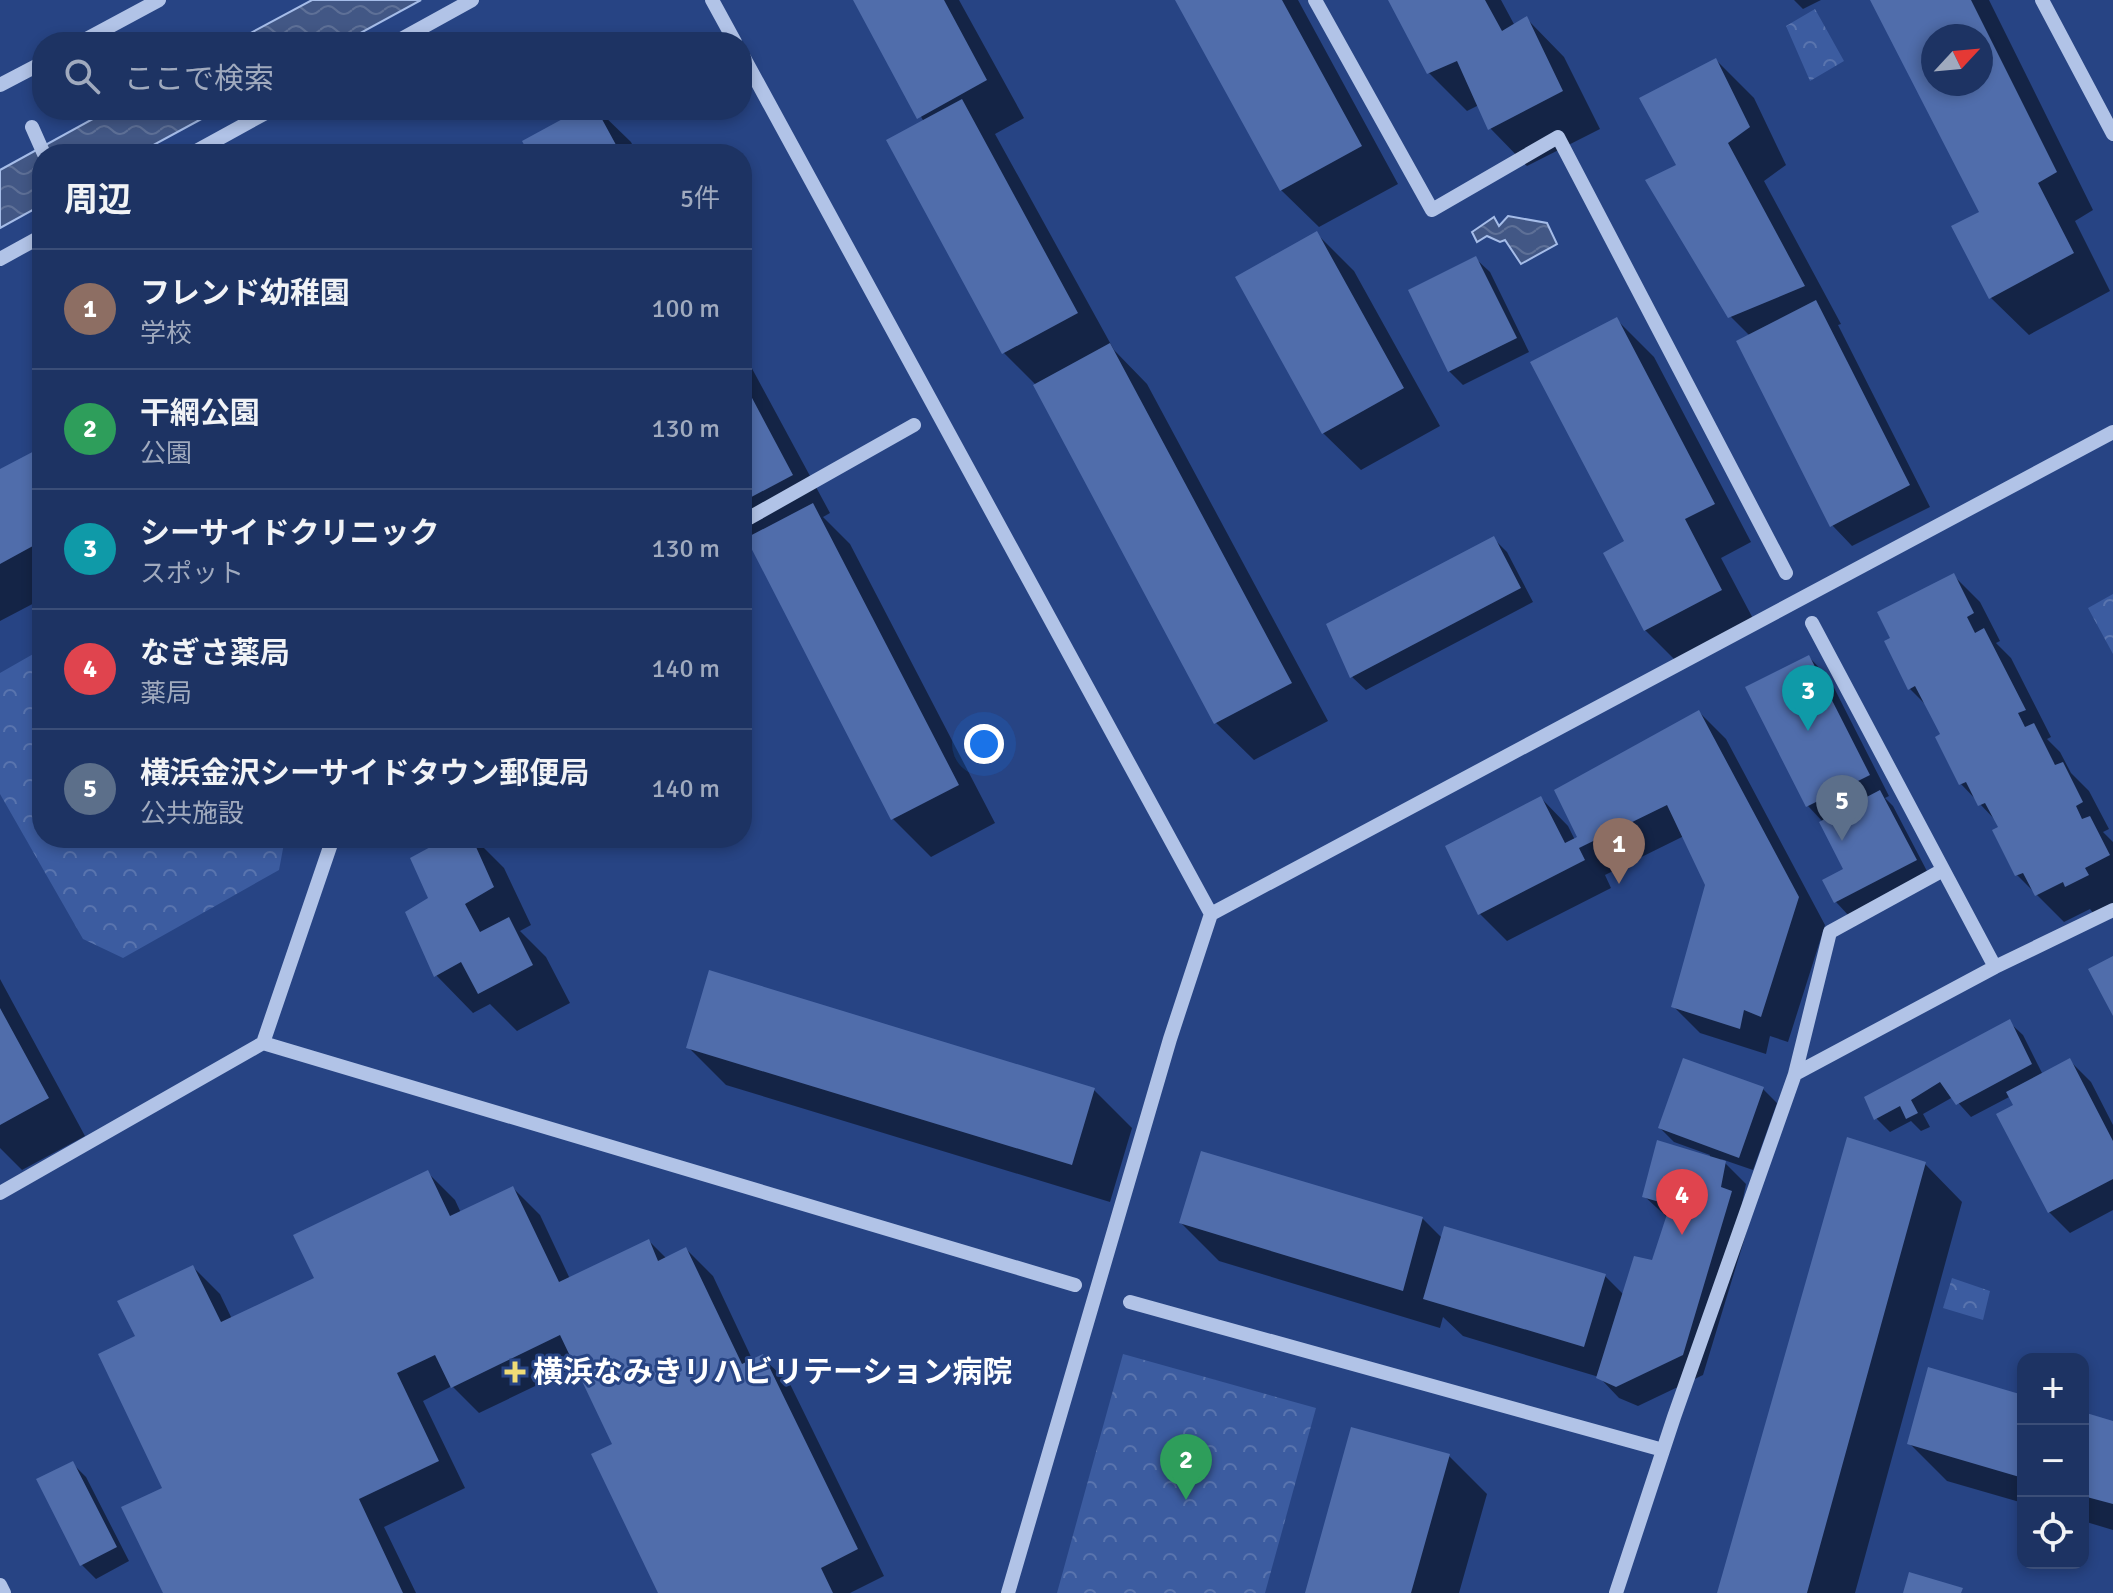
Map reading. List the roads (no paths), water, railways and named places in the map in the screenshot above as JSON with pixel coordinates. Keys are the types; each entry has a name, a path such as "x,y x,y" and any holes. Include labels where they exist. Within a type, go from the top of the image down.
{"street":[{"path":"100,32 159,0"},
{"path":"414,32 472,0"},
{"path":"712,0 730,32"},
{"path":"1315,0 1432,210 1558,137 1786,573"},
{"path":"2042,0 2113,134"},
{"path":"0,85 32,68"},
{"path":"752,72 1211,914"},
{"path":"209,144 253,120"},
{"path":"32,127 40,144"},
{"path":"0,259 32,241"},
{"path":"752,516 914,425"},
{"path":"1008,1593 1170,1039 1211,914 2113,432"},
{"path":"1812,623 1995,967"},
{"path":"0,1193 263,1043 330,848"},
{"path":"1616,1593 1795,1074 1830,932 1943,870"},
{"path":"1795,1074 1995,967 2113,910"},
{"path":"263,1043 1075,1285"},
{"path":"1130,1302 1663,1450"},
{"path":"0,1585 4,1593"}],"water":[{"path":"312,0 421,0 362,32 253,32"},
{"path":"91,120 200,120 155,144 47,144"},
{"path":"32,152 32,210 0,228 0,170"},
{"path":"1508,216 1547,223 1557,244 1521,264 1505,240 1500,242 1487,236 1477,242 1472,232 1494,217 1499,226"}],"place":[{"name":"シーサイドクリニック","path":"1808,731"},
{"name":"横浜金沢シーサイドタウン郵便局","path":"1842,841"},
{"name":"フレンド幼稚園","path":"1619,884"},
{"name":"なぎさ薬局","path":"1682,1235"},
{"name":"横浜なみきリハビリテーション病院","path":"515,1372"},
{"name":"干網公園","path":"1186,1500"}]}
